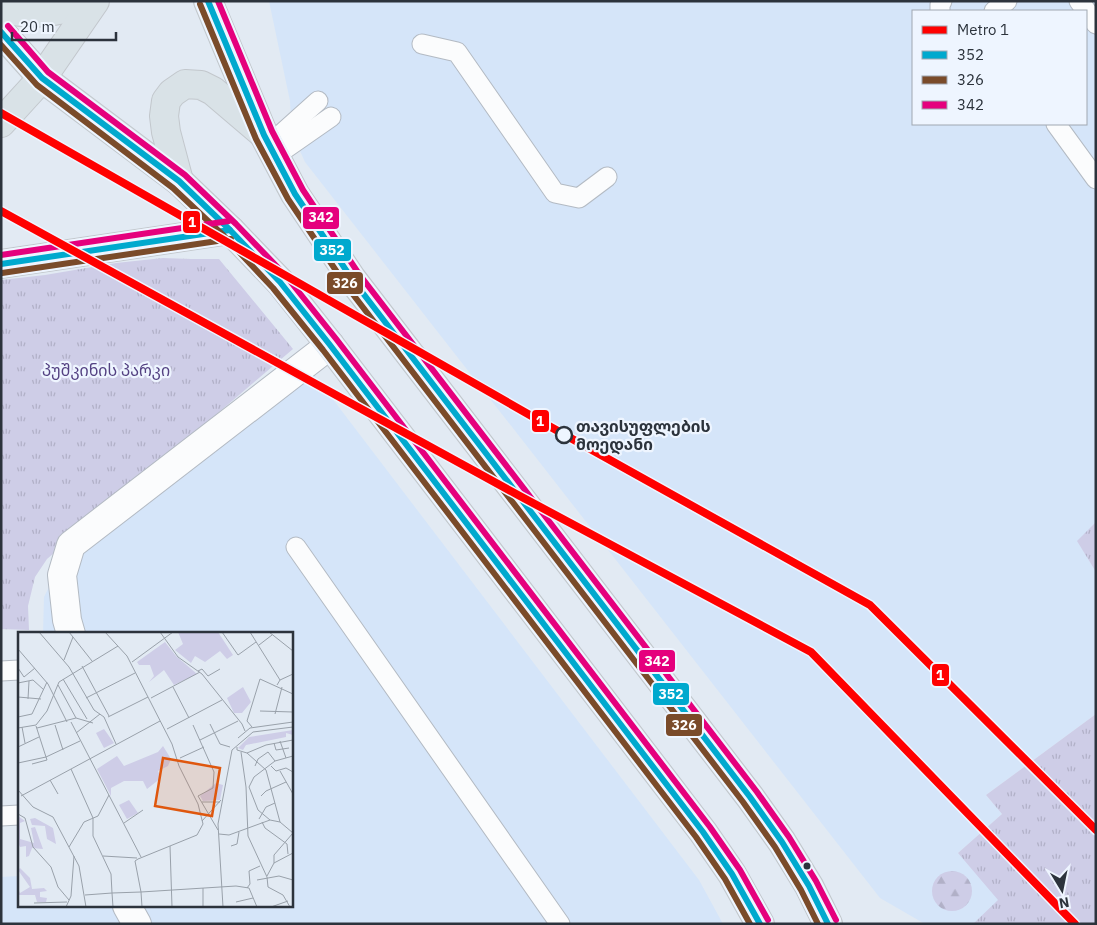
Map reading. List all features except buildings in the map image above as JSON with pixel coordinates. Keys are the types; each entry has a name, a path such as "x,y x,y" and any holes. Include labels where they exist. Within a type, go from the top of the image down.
{"main road":[{"path":"1,8 16,12 45,13 73,8 86,1"},
{"path":"1,123 42,78 95,1"},
{"path":"208,1 269,145 294,194 352,279 750,798 782,842 809,886 828,924"},
{"path":"1,32 42,78 179,181 280,282 704,832 732,874 760,924"},
{"path":"179,181 166,132 164,116 166,101 172,93 185,84 201,85 213,91 269,145"},
{"path":"1,264 230,230"}],"street":[{"path":"70,632 67,620 62,575 71,545 330,345"},
{"path":"128,908 137,924"}],"lane":[{"path":"995,10 1007,1"},
{"path":"1087,12 1096,24"},
{"path":"422,44 457,52 555,193 579,198 607,177"},
{"path":"269,145 318,101"},
{"path":"269,145 331,117"},
{"path":"1057,125 1096,178"},
{"path":"296,547 560,924"},
{"path":"1,671 18,670"},
{"path":"1,816 18,815"}],"shaded area":[{"path":"269,1 1096,1 1096,522 1078,542 1096,572 1096,714 986,795 1002,814 958,853 999,900 973,924 925,924 880,898 305,162 292,133 290,101"},
{"path":"306,364 699,880 723,924 1,924 1,877 18,876 18,908 292,908 292,632 43,632 44,597 55,575"}],"green space":[{"name":"პუშკინის პარკი","path":"163,258 219,259 293,349 47,559 35,577 28,606 29,630 1,629 1,280"},
{"path":"1096,522 1096,572 1077,541"},
{"path":"1096,714 1096,924 973,924 998,900 958,853 1002,814 986,795"},
{"path":"956,871 963,874 969,880 972,891 971,899 963,908 956,911 948,911 941,908 933,899 932,887 935,880 944,872"}],"metro line":[{"name":"1","path":"1,113 549,426 870,605 1096,830"},
{"name":"1","path":"1,211 518,495 811,652 1075,924"}],"transit line":[{"name":"352","path":"208,1 264,135 295,194 352,279 750,797 782,842 809,886 828,924"},
{"name":"342","path":"218,1 272,131 303,190 359,274 757,792 789,837 816,881 836,920"},
{"name":"326","path":"200,4 256,139 288,199 345,284 743,802 775,847 801,890 818,924"},
{"name":"342","path":"8,26 48,72 185,175 286,276 710,827 740,870 768,920"},
{"name":"352","path":"1,32 42,78 179,181 280,282 703,832 732,874 760,924"},
{"name":"326","path":"1,45 37,85 173,188 224,236 273,288 323,350 696,837 725,879 750,924"},
{"name":"342","path":"1,255 229,221"},
{"name":"352","path":"1,264 230,230"},
{"name":"326","path":"2,273 231,239"}],"place":[{"name":"თავისუფლების მოედანი","path":"564,435"}]}
